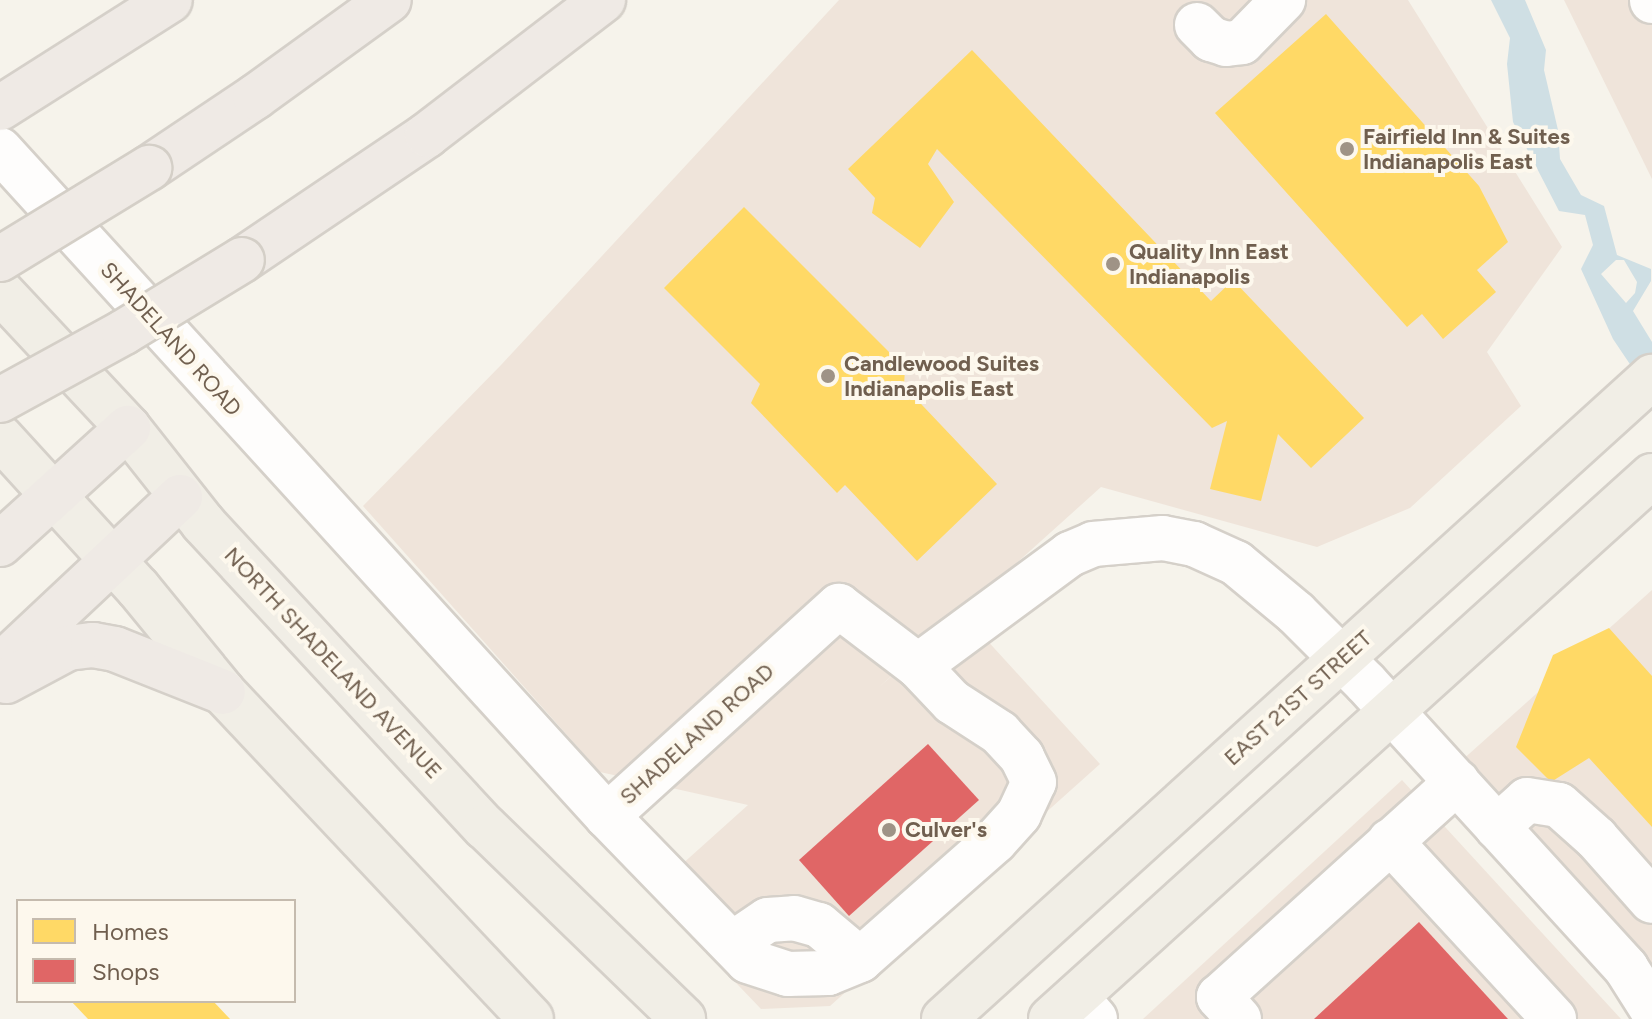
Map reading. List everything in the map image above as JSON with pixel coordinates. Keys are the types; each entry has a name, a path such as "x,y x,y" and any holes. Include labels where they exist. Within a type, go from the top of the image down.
{"highway":[{"path":"0,108 170,0"},
{"path":"0,259 149,168 255,97 389,0"},
{"path":"0,400 124,332 242,260 427,135 603,0"},
{"path":"0,544 128,428"},
{"path":"0,666 180,497"},
{"path":"0,684 68,648 93,645 115,649 223,692"}],"main road":[{"name":"NORTH SHADELAND AVENUE","path":"0,291 128,428 180,497 485,827 683,1019"},
{"name":"EAST 21ST STREET","path":"1074,1012 1608,417 1652,377"},
{"path":"0,437 112,560 223,692 531,1019"},
{"name":"EAST 21ST STREET","path":"944,1019 1367,684 1650,477"}],"street":[{"path":"1198,8 1211,39 1226,44 1242,42 1283,0"},
{"name":"SHADELAND ROAD","path":"0,150 607,816 839,606 918,666"},
{"path":"734,938 768,920 794,918 819,925 846,948 998,813 1006,792 999,769 952,702 918,666 1070,554 1093,544 1143,537 1194,544 1236,563 1296,613 1367,684 1626,968 1652,1009"},
{"path":"607,816 734,938 748,961 788,974 828,973 860,960 995,841 1019,814 1034,782 1022,757 1000,733 952,702"},
{"path":"1239,1019 1219,997 1457,782"},
{"path":"1497,827 1527,800 1559,805 1596,838 1652,901"},
{"path":"1390,841 1554,1019"}],"shaded area":[{"path":"839,0 1408,0 1562,247 1487,352 1521,406 1410,508 1317,547 1101,487 878,688 963,614 1100,764 830,1006 761,1009 650,893 748,805 600,772 363,506 501,365"},
{"path":"1491,0 1525,0 1546,50 1544,70 1558,130 1560,159 1581,195 1604,206 1617,255 1651,269 1651,281 1633,311 1652,342 1652,397 1613,339 1581,269 1593,245 1585,215 1559,211 1513,122 1507,64 1510,38","holes":["1616,260 1624,260 1637,282 1635,293 1626,303 1601,274"]},
{"path":"1564,0 1652,0 1652,179"},
{"path":"1652,590 1652,988 1460,762"},
{"path":"1402,780 1621,1019 1143,1019"}],"building: Homes":[{"name":"Fairfield Inn & Suites Indianapolis East","path":"1326,14 1479,186 1508,242 1477,270 1496,292 1443,339 1422,314 1407,327 1215,113"},
{"name":"Quality Inn East Indianapolis","path":"972,50 1211,301 1233,280 1364,418 1311,468 1278,434 1261,501 1210,489 1227,421 1212,428 937,149 928,164 954,202 920,248 872,213 875,198 848,169"},
{"name":"Candlewood Suites Indianapolis East","path":"744,207 905,368 904,386 997,484 917,561 845,485 837,493 751,403 760,384 664,288"},
{"path":"1609,628 1652,676 1652,827 1589,758 1551,782 1516,747 1553,655"},
{"path":"73,1003 215,1003 230,1019 88,1019"}],"building: Shops":[{"name":"Culver's","path":"928,744 979,800 849,916 799,860"},
{"path":"1419,922 1508,1019 1314,1019"}],"place":[{"name":"Fairfield Inn & Suites Indianapolis East","path":"1347,149"},
{"name":"Quality Inn East Indianapolis","path":"1113,264"},
{"name":"Candlewood Suites Indianapolis East","path":"828,376"},
{"name":"Culver's","path":"889,830"}]}
